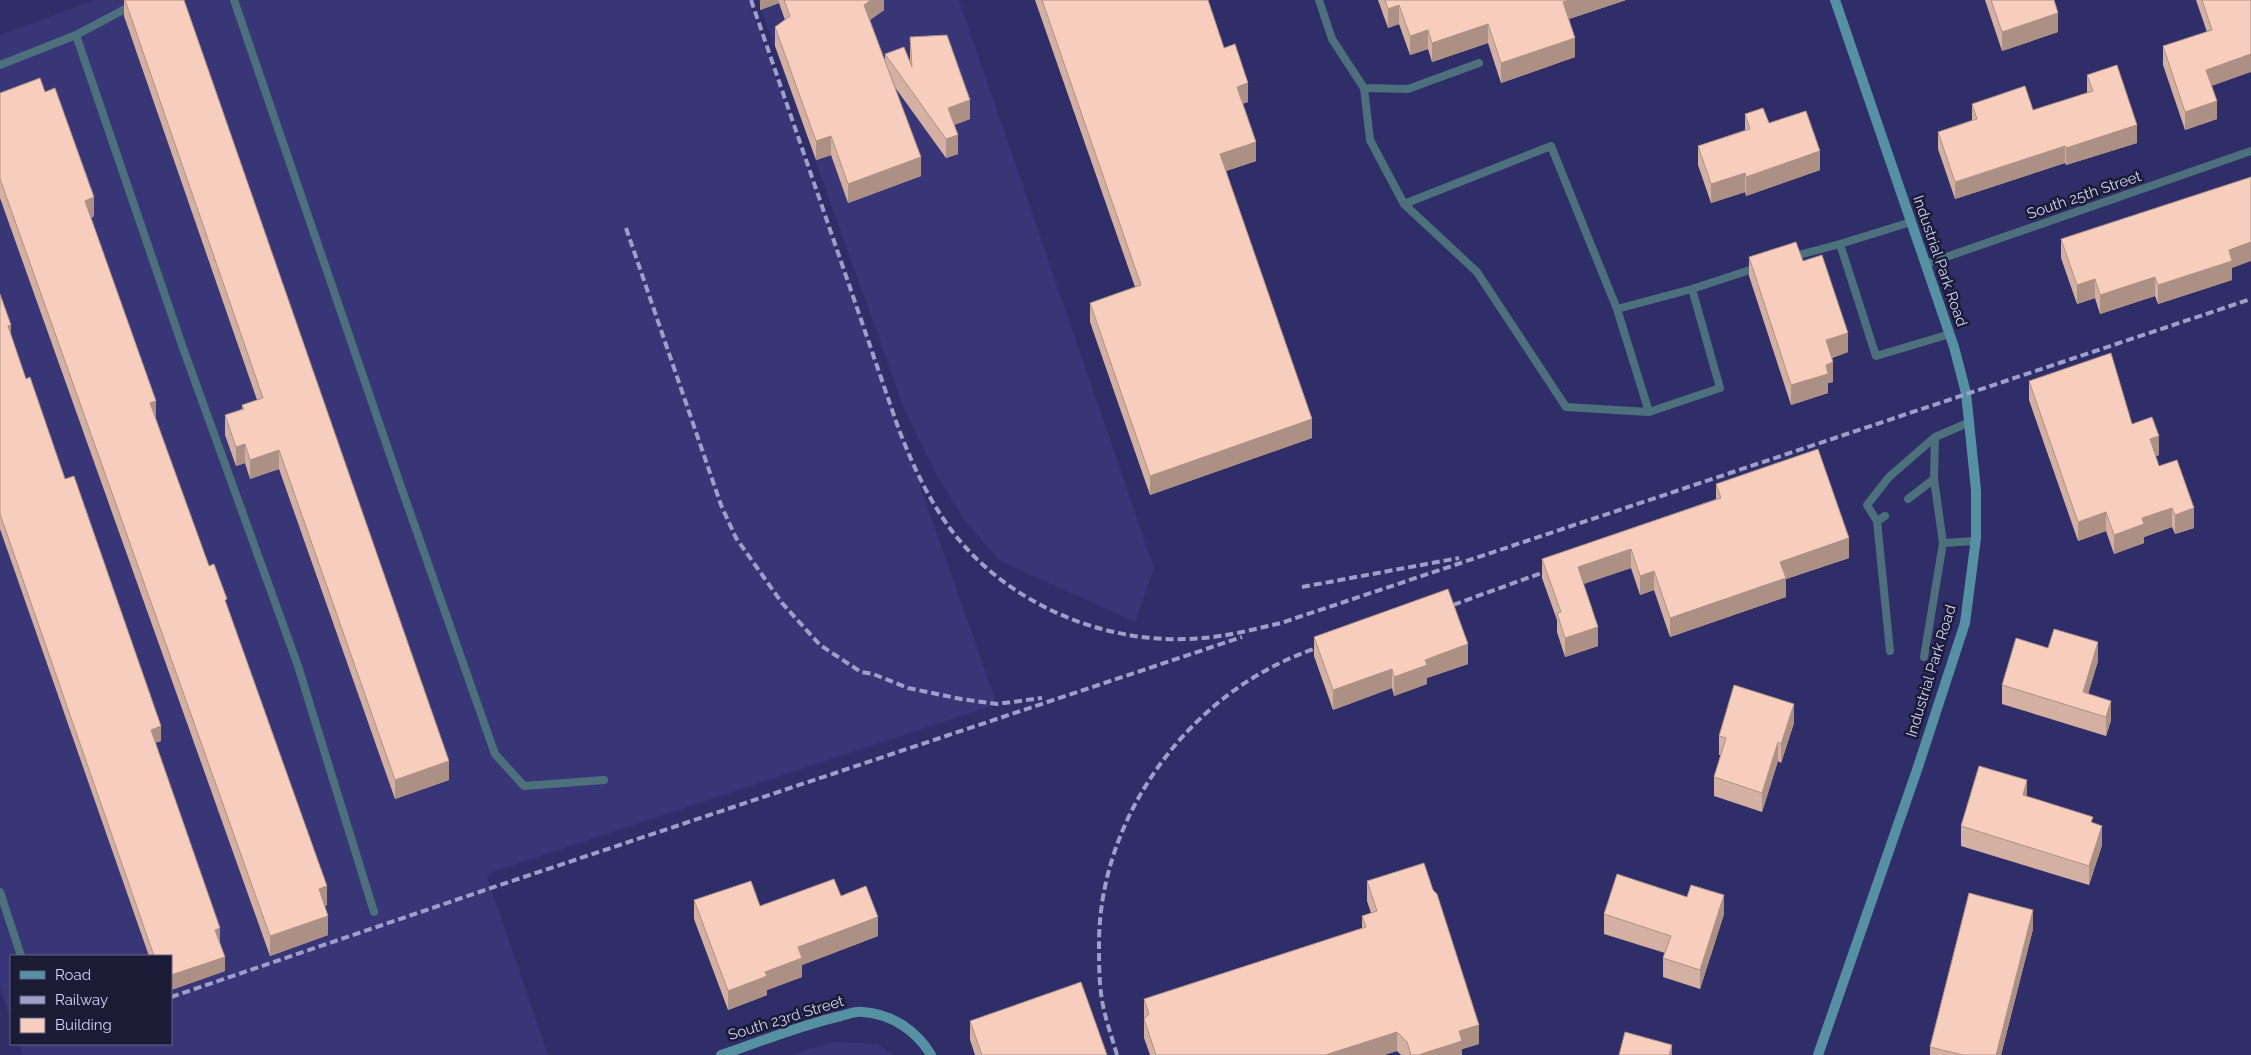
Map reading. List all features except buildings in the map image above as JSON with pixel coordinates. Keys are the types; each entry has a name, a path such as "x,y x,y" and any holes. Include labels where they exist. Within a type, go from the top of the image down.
{"street":[{"name":"Industrial Park Road","path":"1818,1055 1965,623 1975,541 1976,490 1966,393 1950,334 1835,0"},
{"name":"South 23rd Street","path":"721,1055 826,1019 861,1011 890,1018 909,1028 924,1043 931,1055"}],"lane":[{"path":"0,65 76,35 142,0"},
{"path":"234,0 495,754 524,786 604,780"},
{"path":"1319,0 1332,39 1364,88 1370,140 1404,204 1477,272 1566,407 1649,412 1720,388 1692,289"},
{"path":"76,35 183,348 298,666 374,912"},
{"path":"1364,88 1408,89 1479,63"},
{"path":"1404,204 1551,146 1617,309 1649,412"},
{"name":"South 25th Street","path":"1926,264 2251,151"},
{"path":"1783,259 1911,222"},
{"path":"1840,244 1876,356 1950,334"},
{"path":"1617,309 1692,289 1765,265"},
{"path":"1890,651 1877,521 1867,505 1889,477 1935,437 1970,422"},
{"path":"1924,656 1942,543 1934,479 1935,437"},
{"path":"1908,499 1934,479"},
{"path":"1877,521 1885,516"},
{"path":"1942,543 1975,541"},
{"path":"0,892 21,955"}],"shaded area":[{"path":"95,0 748,0 997,704 486,874 548,1055 23,1055 19,1045 172,1045 172,955 10,955 10,1017 0,987 0,35"},
{"path":"758,0 959,0 1154,568 1135,622 999,560 965,521 937,476 905,411"},
{"path":"832,1042 877,1044 894,1055 792,1055"}],"railway":[{"path":"751,0 898,427 915,468 935,506 952,531 975,558 1002,581 1032,600 1064,616 1098,628 1133,636 1168,639 1203,638 1232,634 1281,623 2251,299"},
{"path":"626,228 721,505 736,538 782,603 820,645 861,672 873,674 908,688 961,699 997,704 1042,698"},
{"path":"1302,587 1459,558"},
{"path":"1442,609 1555,568"},
{"path":"172,997 1242,637"},
{"path":"1117,1055 1102,1000 1099,944 1104,894 1117,846 1137,800 1165,758 1199,720 1237,688 1280,663 1327,645"}]}
